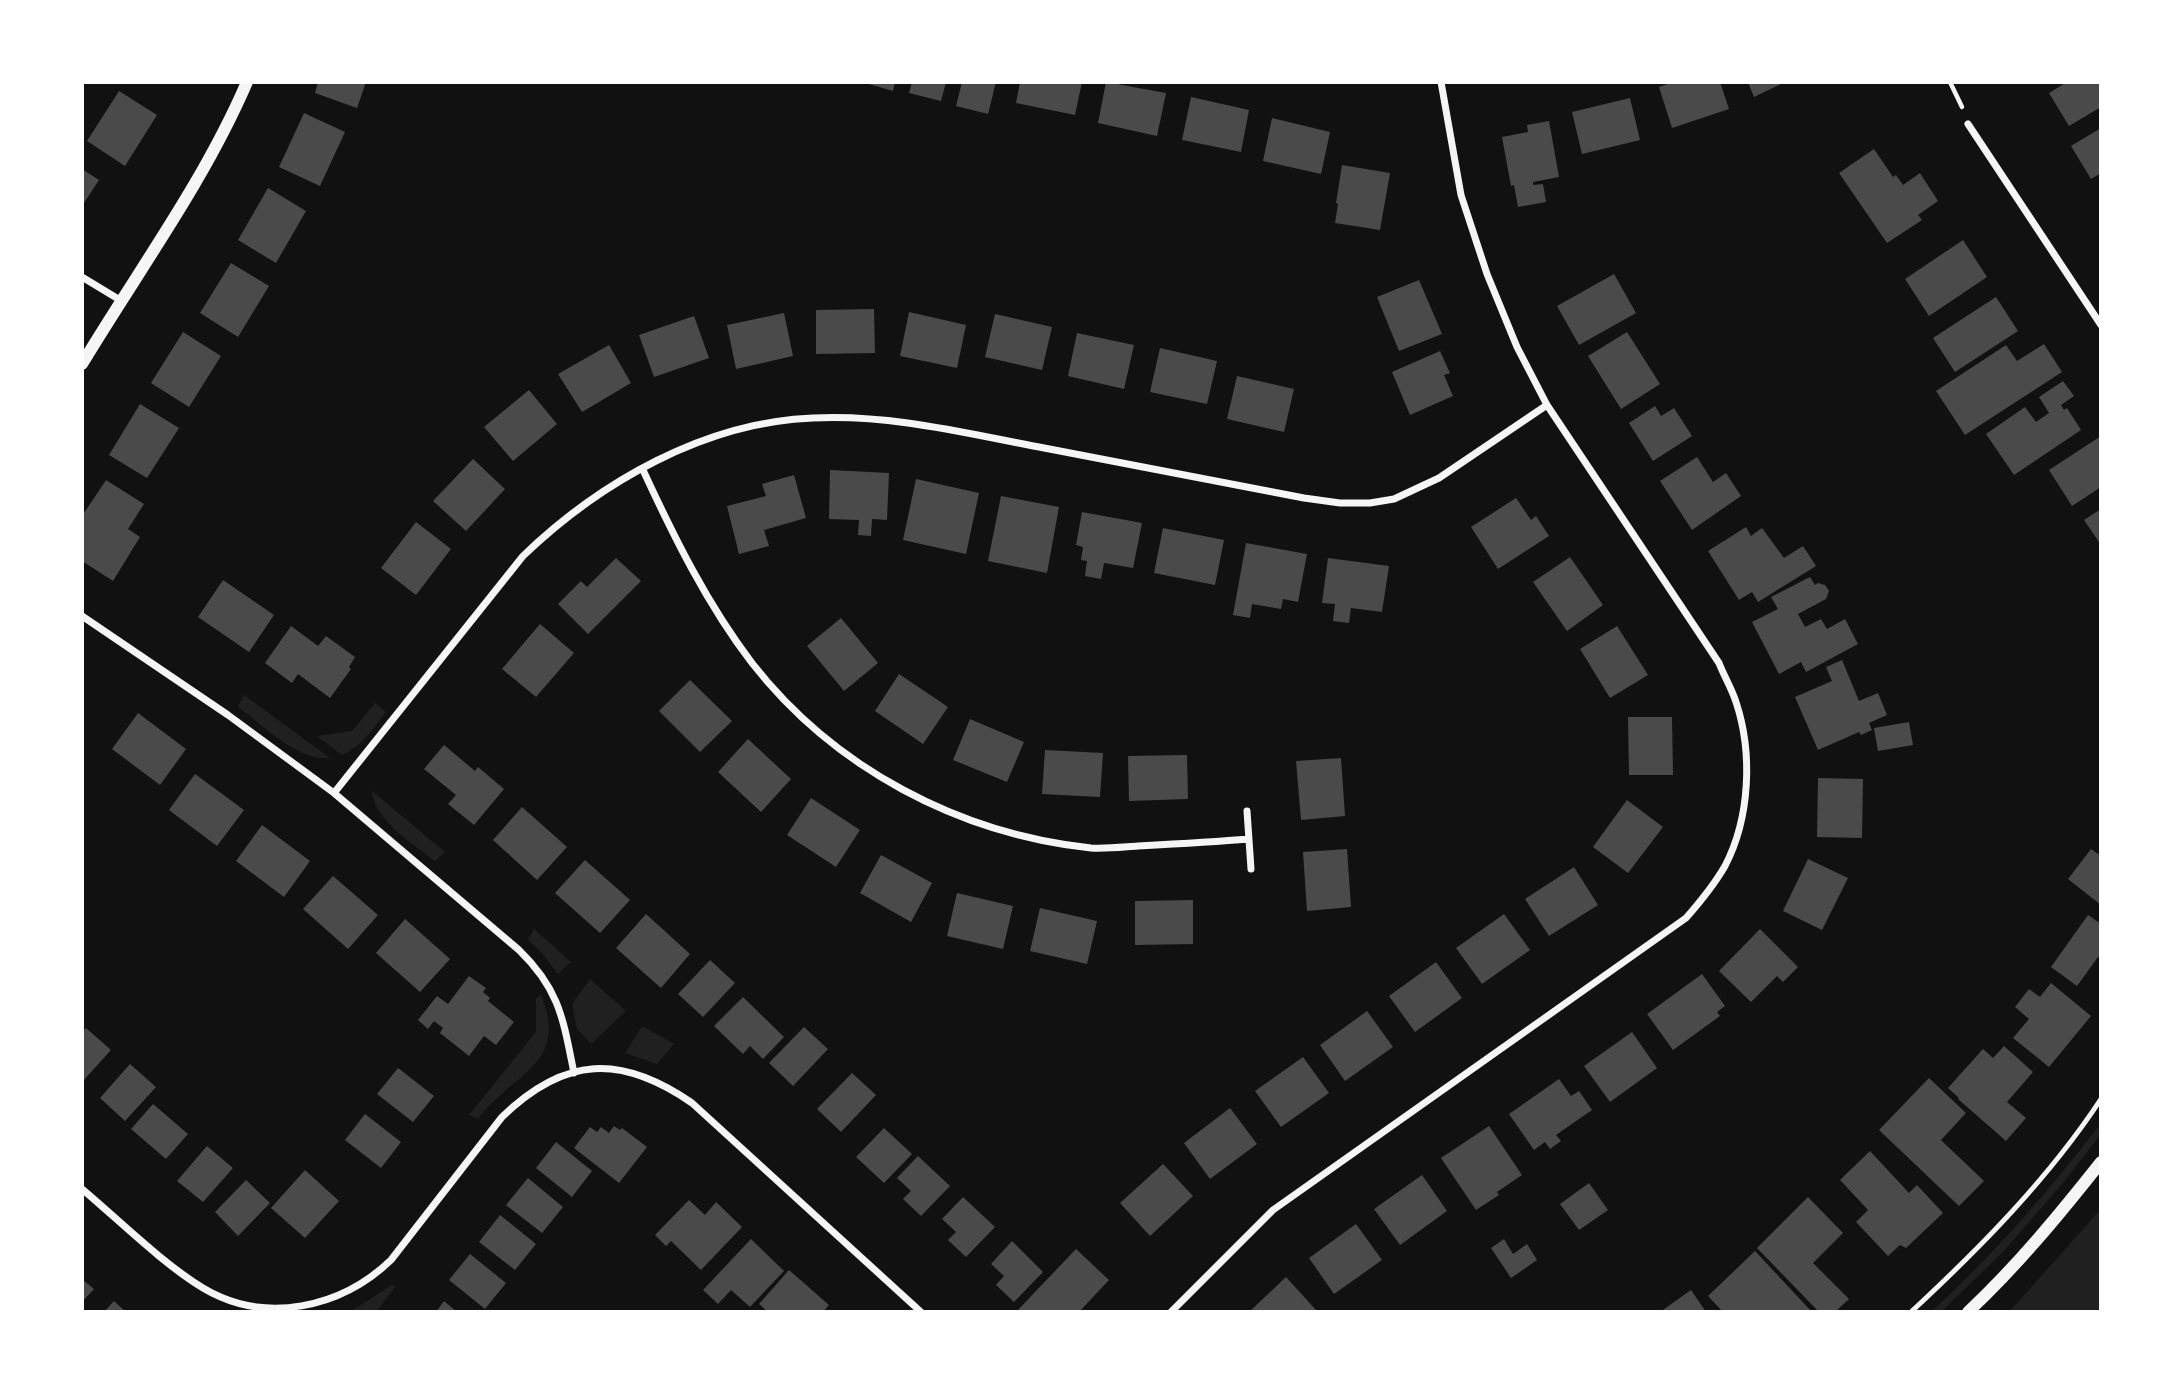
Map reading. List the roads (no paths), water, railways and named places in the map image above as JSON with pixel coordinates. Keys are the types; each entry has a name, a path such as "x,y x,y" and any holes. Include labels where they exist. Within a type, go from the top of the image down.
{"street":[{"path":"82,364 200,176 223,135 247,82"},
{"path":"1171,1312 1273,1210 1686,918 1707,894 1726,864 1738,829 1746,789 1746,744 1737,702 1718,663 1547,405 1517,347 1483,261 1461,195 1441,82"},
{"path":"1968,124 2101,325"},
{"path":"82,277 120,300"},
{"path":"334,793 523,556 552,529 610,487 678,452 719,435 812,418 890,421 1304,498 1339,503 1370,503 1394,499 1439,478 1547,405"},
{"path":"643,470 693,572 752,663 783,699 856,763 946,811 996,830 1045,840 1093,848 1249,839"},
{"path":"82,616 228,715 334,793 534,964 553,991 560,1008 574,1073"},
{"path":"1247,811 1251,869"},
{"path":"82,1189 205,1289 226,1299 251,1305 307,1309 345,1294 376,1275 391,1260 502,1118 537,1087 590,1069 629,1071 670,1088 692,1103 921,1312"},
{"path":"1968,1312 2021,1259 2101,1162"}],"lane":[{"path":"1911,1312 1948,1278 2018,1204 2101,1099"}]}
